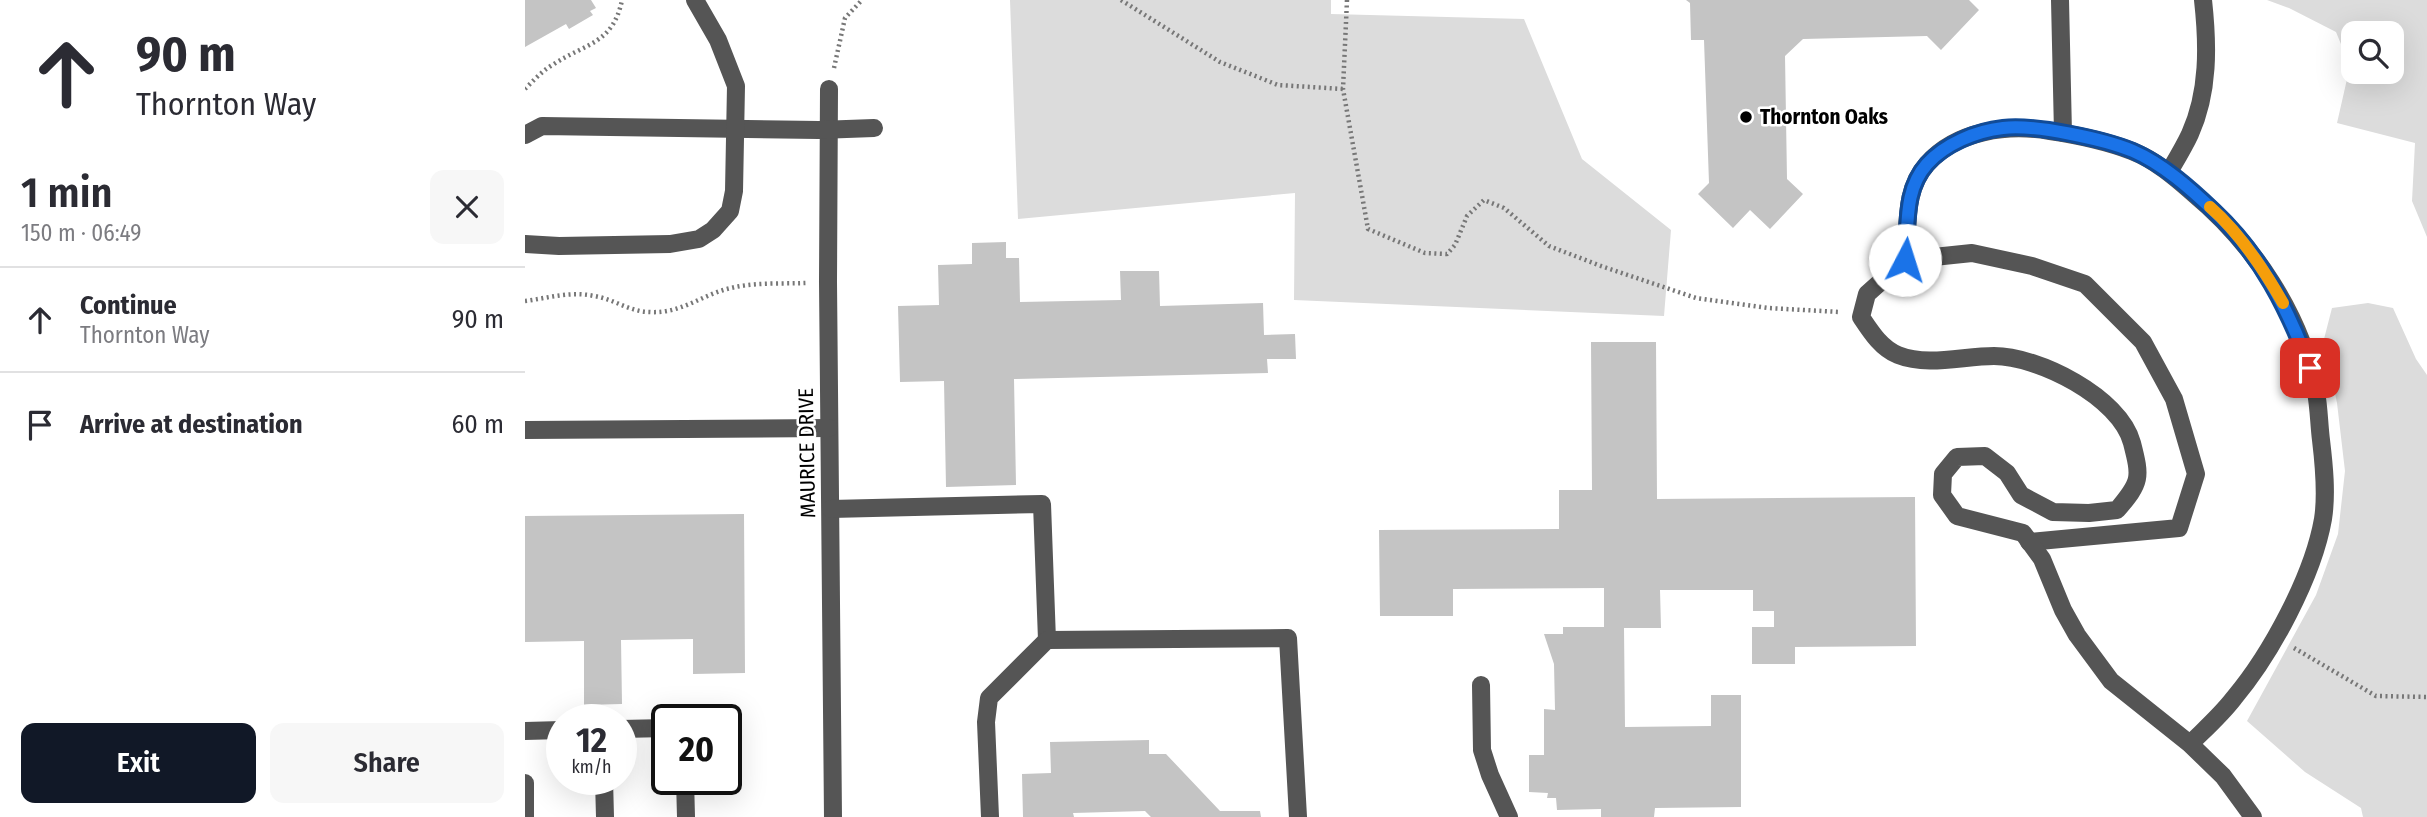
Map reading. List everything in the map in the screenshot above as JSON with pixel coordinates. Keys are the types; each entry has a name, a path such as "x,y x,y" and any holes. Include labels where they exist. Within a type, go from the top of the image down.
{"street":[{"path":"525,244 670,244 699,239 713,230 730,211 734,191 736,86 718,40 695,0"},
{"path":"2060,0 2063,133"},
{"path":"2169,172 2190,133 2204,84 2207,34 2203,0"},
{"name":"MAURICE DRIVE","path":"829,89 833,817"},
{"path":"525,135 542,126 829,130 874,128"},
{"path":"1905,260 1907,208 1914,186 1926,165 1946,147 2003,128 2063,133 2133,152 2169,172 2214,211 2234,231 2266,274 2292,320 2310,368 2316,393 2324,467 2323,517 2301,586 2274,637 2234,698 2190,744"},
{"path":"2029,542 2179,528 2196,474 2174,399 2143,342 2085,284 2032,266 1972,253 1905,260 1867,294 1861,317 1875,338 1898,355 1929,360 1996,356 2031,362 2091,392 2113,412 2130,437 2137,463 2137,488 2117,510 2089,513 2053,512 2021,495 2007,473 1985,456 1957,457 1943,474 1943,495 1957,516 2023,533 2029,542 2042,559 2063,610 2077,635 2111,681 2190,744 2223,776 2253,817"},
{"path":"525,430 829,428"},
{"path":"831,509 1042,504 1047,640"},
{"path":"990,817 986,722 989,698 1047,640 1288,638 1298,817"},
{"path":"1481,685 1482,750 1509,817"},
{"path":"525,731 546,730"},
{"path":"525,783 526,817"},
{"path":"604,795 605,817"},
{"path":"685,795 686,817"}],"path":[{"path":"525,89 554,64 597,43 611,29 622,0"},
{"path":"829,89 845,18 862,0"},
{"path":"1121,0 1220,62 1278,85 1343,89"},
{"path":"1347,0 1343,89 1368,229 1425,253 1447,254 1455,244 1467,216 1484,200 1504,208 1549,246 1696,298 1768,308 1836,311 1861,317"},
{"path":"525,301 574,294 592,295 650,313 675,309 714,292 735,287 828,282"},
{"path":"2274,637 2376,696 2427,697"}],"shaded area":[{"path":"1010,0 1331,0 1331,14 1524,19 1582,159 1671,230 1664,316 1294,300 1295,193 1018,219"},
{"path":"2267,0 2427,0 2427,237 2412,201 2415,143 2337,123 2346,84 2404,84 2404,21 2341,21 2341,44 2336,32"},
{"path":"2368,303 2393,308 2416,359 2427,375 2427,817 2363,817 2361,808 2305,772 2247,721 2316,595 2338,534 2345,471 2337,403 2324,339 2332,308"}],"building":[{"path":"525,0 591,0 596,8 590,11 593,15 569,29 566,24 525,47"},
{"name":"Thornton Oaks","path":"1686,0 1969,0 1979,10 1941,50 1927,36 1803,39 1785,56 1787,179 1803,194 1770,229 1750,210 1733,228 1698,194 1709,183 1704,40 1691,40 1690,3"},
{"path":"1006,242 1006,258 1019,258 1020,302 1121,300 1120,271 1159,271 1160,306 1263,303 1264,335 1295,334 1296,359 1267,359 1268,373 1014,379 1016,485 946,487 944,381 900,382 898,306 939,305 938,265 972,264 972,243"},
{"path":"1591,342 1656,342 1657,499 1915,497 1916,646 1795,647 1795,664 1752,664 1752,627 1774,627 1774,611 1753,611 1753,590 1660,590 1661,628 1624,628 1625,727 1711,726 1711,695 1741,695 1741,807 1655,808 1654,817 1601,817 1601,809 1557,810 1556,798 1547,798 1548,793 1529,792 1529,755 1544,755 1544,709 1555,710 1554,664 1544,634 1563,634 1563,627 1604,627 1604,588 1453,589 1453,616 1380,616 1379,530 1559,529 1559,490 1592,490"},
{"path":"744,514 745,673 693,674 693,639 621,640 622,704 584,704 584,641 525,642 525,516"},
{"path":"1149,740 1149,754 1166,754 1220,811 1260,811 1261,817 1151,817 1145,811 1073,813 1074,817 1023,817 1022,774 1051,773 1050,742"}],"slow traffic":[{"path":"2210,207 2234,231 2266,274 2283,303"}],"place":[{"name":"Thornton Oaks","path":"1746,117"}],"route":[{"path":"1905,260 1907,208 1914,186 1926,165 1946,147 2003,128 2070,134 2133,152 2169,172 2214,211 2234,231 2266,274 2292,320 2310,368"}]}
